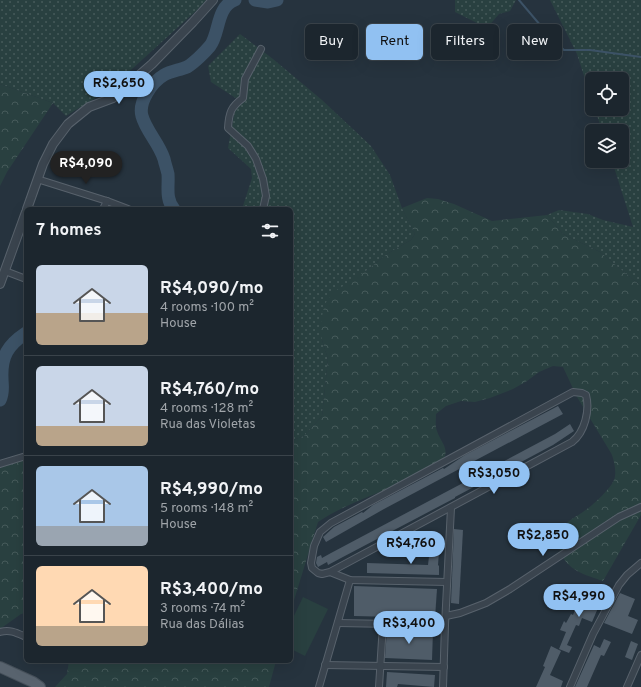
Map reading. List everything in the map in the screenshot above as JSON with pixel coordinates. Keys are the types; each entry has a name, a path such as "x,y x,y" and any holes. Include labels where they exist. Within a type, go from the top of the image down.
{"main road":[{"path":"0,667 33,682 40,687"}],"street":[{"path":"27,207 43,164 53,144 68,124 89,107 112,98 152,64 213,0"},
{"path":"262,49 245,79 244,98 234,105 228,116 228,128 248,146 256,159 263,179 266,196 263,207"},
{"path":"37,179 107,200 123,207"},
{"path":"104,207 107,200"},
{"path":"0,284 24,224"},
{"path":"5,271 24,278"},
{"path":"573,392 586,395 587,407 583,427 576,438 451,508 330,572 322,574 318,573 312,568 311,563 316,538 324,528 573,392"},
{"path":"0,464 24,457"},
{"path":"446,616 460,614 486,603 510,589 619,517 641,507"},
{"path":"443,687 444,625 446,616 451,508"},
{"path":"570,687 593,634 619,584 641,563"},
{"path":"330,572 350,580 447,582"},
{"path":"319,687 350,580"},
{"path":"338,623 444,625"},
{"path":"379,687 383,624"},
{"path":"0,632 10,631 24,636"},
{"path":"627,687 641,655"},
{"path":"325,665 444,667"}],"green space":[{"path":"0,0 206,0 197,10 110,89 66,116 53,103 0,84"},
{"path":"455,0 516,0 510,11 499,14 490,24 479,24 455,12"},
{"path":"550,0 641,0 641,286 600,252 563,234 547,215 559,210 588,214 603,220 633,227 614,168 629,168 629,124 600,124 597,116 629,116 629,72 585,72 585,79 577,54"},
{"path":"240,34 273,59 322,100 371,146 390,175 402,208 415,234 411,240 387,254 366,271 322,340 328,359 322,416 304,436 293,440 293,207 243,207 252,178 251,169 228,148 237,99 211,82 208,66"},
{"path":"0,84 53,103 7,172 0,186"},
{"path":"427,198 438,199 454,204 492,221 547,215 563,234 600,252 641,286 641,515 603,581 590,577 572,568 563,558 560,551 559,539 566,524 598,500 612,483 615,477 614,462 611,453 577,397 563,367 553,366 539,372 513,389 475,402 461,401 446,406 436,414 436,429 446,453 443,461 416,476 358,501 318,522 293,603 293,440 304,436 322,416 328,359 320,328 323,311 327,300 334,292 366,271 387,254 411,240 415,234 402,208"},
{"path":"24,455 24,613 0,629 0,463"},
{"path":"303,597 328,609 305,656 293,650 293,618"},
{"path":"69,663 275,663 269,687 55,687 67,674"}],"building":[{"path":"558,406 563,414 384,509 326,542 323,537 334,527 362,512 363,513 373,505 443,468 444,469 465,455"},
{"path":"570,424 574,431 553,445 328,565 327,562 318,567 316,563 317,557 321,555 322,558 555,434"},
{"path":"454,529 463,530 459,604 451,603"},
{"path":"431,539 440,539 438,565 439,575 367,573 367,563 428,565"},
{"path":"354,586 437,589 435,618 354,616"},
{"path":"590,590 599,594 594,606 598,608 592,622 582,618 579,626 576,625 567,645 572,647 569,653 559,649 566,632 560,630 564,621 566,623 571,614 573,615 579,600 585,602"},
{"path":"620,593 635,599 628,616 638,620 632,634 604,623"},
{"path":"387,629 433,631 432,660 385,658"},
{"path":"604,639 611,642 604,656 601,655 587,687 575,687 594,645 600,648"},
{"path":"631,641 638,644 632,660 625,657"},
{"path":"551,646 561,651 550,675 563,681 561,687 536,687 545,667 543,666"},
{"path":"387,672 435,675 434,687 398,684 397,687 386,687"}],"waterway":[{"path":"172,207 168,197 168,174 164,159 144,121 141,111 142,105 147,93 159,78 187,67 210,46 224,8 235,0"},
{"path":"255,0 268,2 277,0"},
{"path":"519,0 552,39 564,50 590,50 641,57"},
{"path":"0,400 2,392 2,370 4,357 10,347 24,334"}]}
